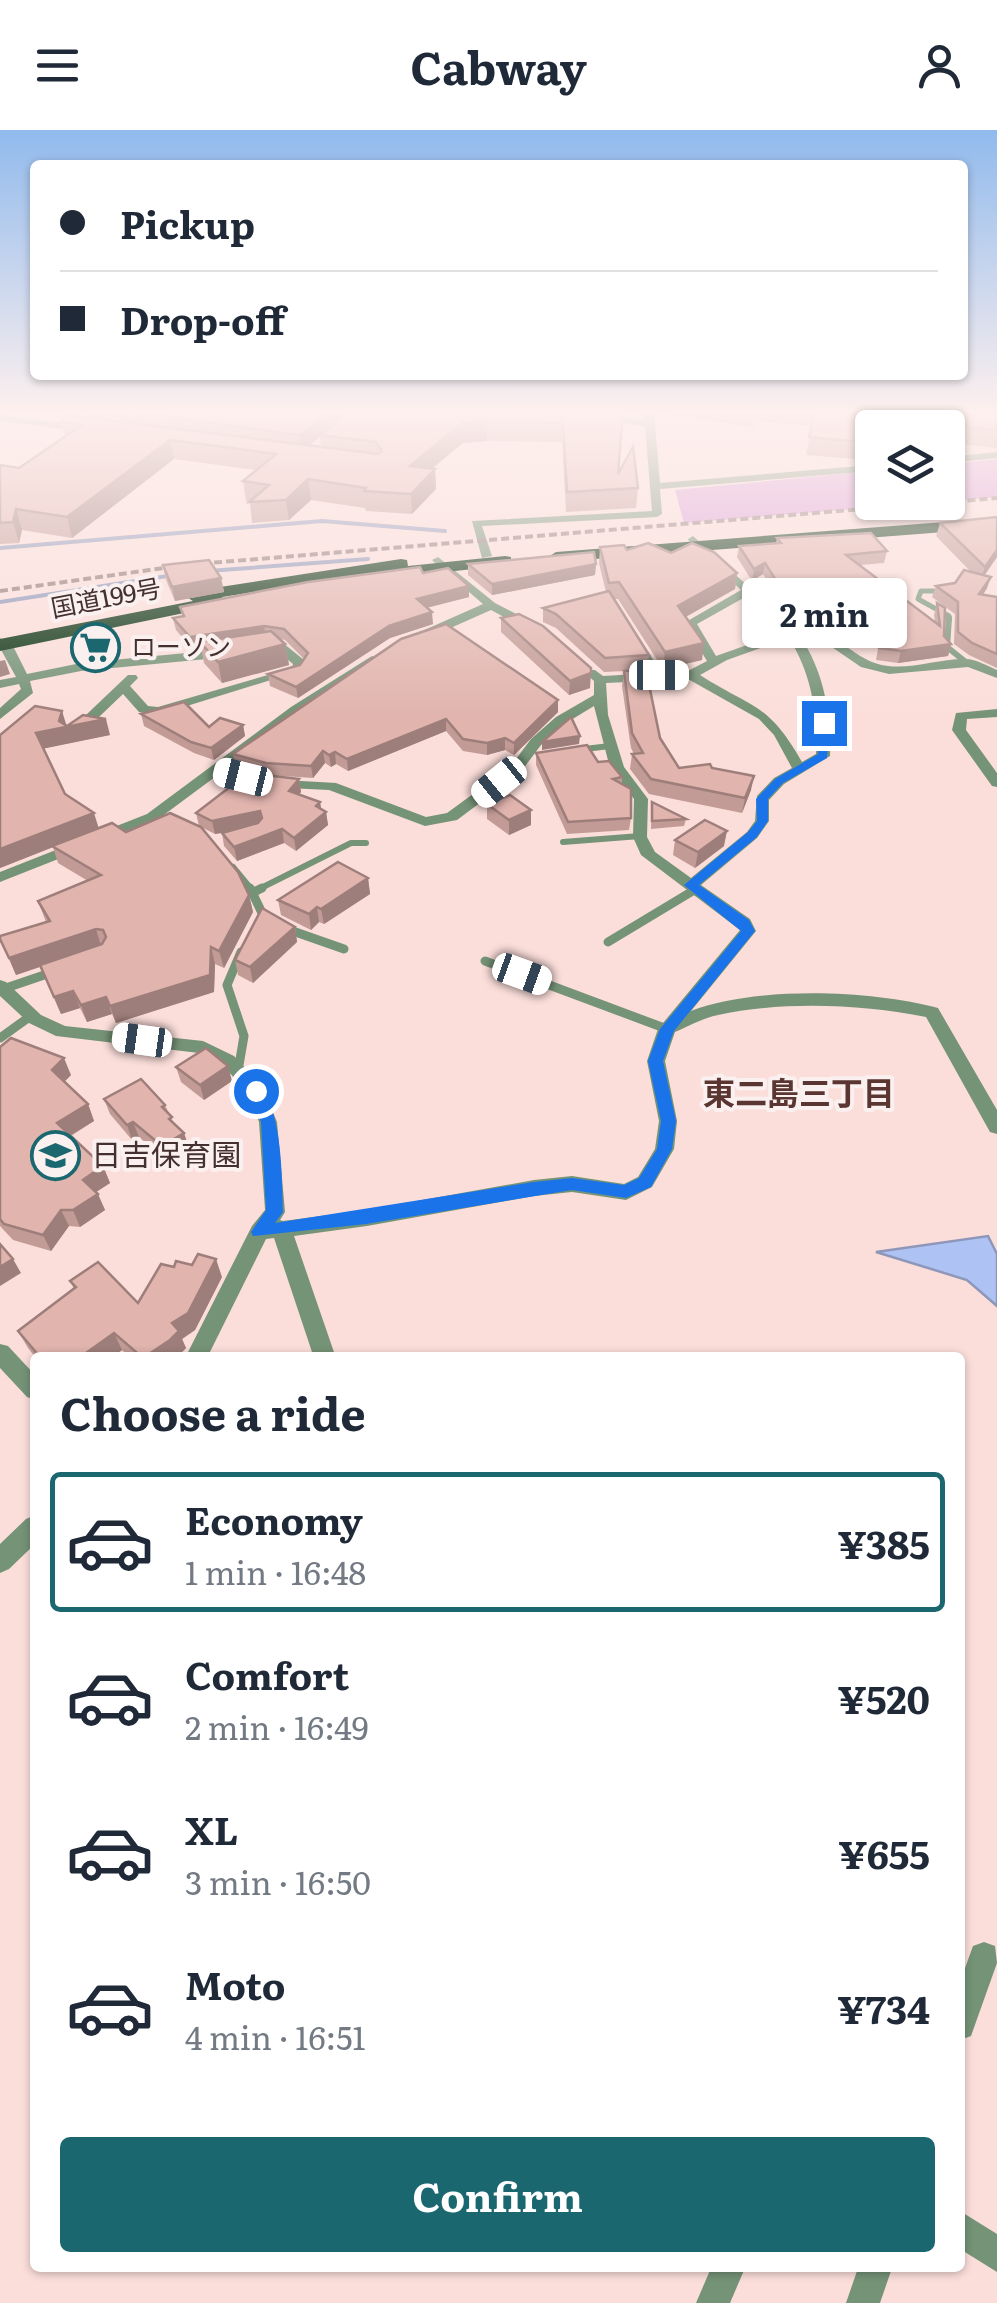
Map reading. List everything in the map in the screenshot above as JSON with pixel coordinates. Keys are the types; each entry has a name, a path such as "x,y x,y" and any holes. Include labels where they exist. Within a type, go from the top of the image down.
{"highway":[{"path":"542,555 997,520"},
{"name":"国道199号","path":"1,641 309,584 441,563 486,556 523,557 441,563"}],"street":[{"path":"486,556 476,524 657,513"},
{"path":"693,887 752,835 762,821 762,799 779,781 823,756 824,723 810,661 792,633 696,542"},
{"path":"441,563 491,605 549,634"},
{"path":"714,662 690,623 748,591"},
{"path":"413,638 491,605"},
{"path":"585,668 600,680 691,675 714,662 792,633 811,632 824,636 864,664 889,670 967,664 997,674"},
{"path":"0,714 28,690 10,649 1,641"},
{"path":"0,684 151,660 279,646 300,663 297,670 158,711 144,709 123,686"},
{"path":"0,878 155,814 296,710 380,655"},
{"path":"73,734 151,660"},
{"path":"691,675 710,690 760,714 774,726 802,770"},
{"path":"270,1230 534,1188 572,1184 626,1192 645,1182 664,1149 668,1121 656,1061 667,1029 748,931 744,923 649,854 640,836 641,799 617,768 610,746 600,680"},
{"path":"218,770 267,783 331,786 425,822 452,817 515,770 561,720 600,698"},
{"path":"997,713 961,716 959,730 997,783"},
{"path":"2,987 32,1016 62,1032 203,1048 228,1060 256,1091 268,1122 274,1212 270,1230 199,1352"},
{"path":"667,1029 713,1010 782,1003 911,1007 932,1012 997,1127"},
{"path":"270,1230 322,1352"},
{"path":"0,1354 30,1385"},
{"path":"0,1560 30,1532"},
{"path":"965,2011 984,1957"},
{"path":"965,2232 997,2256"},
{"path":"713,2303 726,2272"},
{"path":"863,2303 875,2272"}],"lane":[{"path":"934,591 920,591 918,599 949,616 947,646 967,664"},
{"path":"640,646 659,675"},
{"path":"560,752 610,746"},
{"path":"522,760 543,755"},
{"path":"155,814 172,822"},
{"path":"563,842 640,836"},
{"path":"254,892 351,843 366,843"},
{"path":"222,854 254,892 262,912 290,931 344,949"},
{"path":"608,942 693,887"},
{"path":"258,925 262,912"},
{"path":"238,1072 246,1036 228,1003 226,981 250,938"},
{"path":"485,961 667,1029"},
{"path":"2,987 70,966"},
{"path":"0,1038 32,1016"}],"shaded area":[{"path":"681,513 801,513 684,523"}],"water":[{"path":"988,1236 997,1254 997,1306 967,1280 876,1252"}],"building":[{"path":"0,513 15,513 13,522 0,523"},
{"path":"997,517 997,550 985,567 940,523"},
{"path":"871,533 887,551 846,555 940,626 937,603 945,608 944,636 951,644 901,651 879,648 882,629 886,628 824,595 809,602 786,596 765,563 754,569 739,546 781,543 777,538"},
{"path":"648,543 671,553 692,543 714,552 737,573 678,606 704,643 665,652 619,582 609,583 600,547 624,545 627,550"},
{"path":"594,552 596,564 492,584 468,564"},
{"path":"209,560 221,578 172,587 163,565"},
{"path":"420,567 423,573 448,568 469,586 417,599 432,612 389,626 296,687 268,674 300,665 308,653 284,629 264,626 190,637 173,618 184,616 180,607 308,582"},
{"path":"964,570 991,577 979,594 997,597 997,654 958,632 958,602 936,586 955,583"},
{"path":"609,591 649,655 605,658 556,614 543,608"},
{"path":"519,614 543,626 591,668 591,673 570,681 501,618"},
{"path":"446,624 558,700 514,743 505,738 487,743 463,739 446,719 347,759 323,751 311,766 266,763 233,754 401,639"},
{"path":"271,631 285,644 218,662 200,642"},
{"path":"646,670 660,738 679,768 710,764 712,768 754,776 745,798 651,779 632,754 643,753 632,733 624,671"},
{"path":"184,702 209,727 220,718 243,725 211,748 191,742 141,714"},
{"path":"35,706 62,711 59,721 67,726 83,715 106,719 36,733 65,794 94,813 0,849 0,735"},
{"path":"571,717 580,736 542,742"},
{"path":"587,745 598,762 609,761 622,777 613,779 631,789 631,818 568,822 536,753"},
{"path":"248,773 299,779 289,791 320,802 316,806 326,812 294,838 282,829 234,847 222,833 258,823 262,818 260,811 212,821 196,813"},
{"path":"510,795 531,810 509,820 487,804"},
{"path":"652,802 686,819 652,821"},
{"path":"170,813 201,827 238,872 249,895 219,951 211,947 210,975 110,1006 106,997 81,1005 73,991 54,997 40,965 102,944 106,937 103,930 9,958 0,939 50,921 38,901 101,875 52,846 112,823 126,832"},
{"path":"705,820 727,831 698,852 675,840"},
{"path":"338,862 368,878 309,914 278,900"},
{"path":"262,908 295,927 250,967 235,960"},
{"path":"11,1038 64,1058 52,1070 88,1104 57,1123 103,1166 83,1180 98,1194 73,1210 61,1210 43,1235 4,1224 0,1219 0,1047"},
{"path":"206,1048 228,1066 200,1085 176,1067"},
{"path":"141,1079 165,1105 162,1107 172,1117 169,1119 184,1133 162,1146 133,1122 127,1125 104,1099"},
{"path":"0,1244 13,1259 0,1267"},
{"path":"198,1254 216,1259 188,1313 172,1323 179,1331 152,1352 136,1352 114,1333 87,1352 36,1352 18,1331 76,1287 70,1281 98,1262 138,1303 161,1264 174,1267 176,1261 192,1265"}],"waterway":[{"path":"0,548 322,521 445,531"},
{"path":"208,571 368,559"},
{"path":"0,602 174,575"}],"railway":[{"path":"0,591 185,565 810,513"}],"place":[{"name":"ローソン","path":"96,647"},
{"name":"日吉保育園","path":"56,1156"}],"district":[{"name":"東二島三丁目","path":"799,1094"}],"route":[{"path":"256,1091 268,1122 274,1182 274,1212 259,1232 366,1218 534,1188 572,1184 626,1192 645,1182 664,1149 668,1121 656,1061 667,1029 748,931 744,923 691,885 752,835 762,821 762,799 779,781 823,756 824,723"}]}
